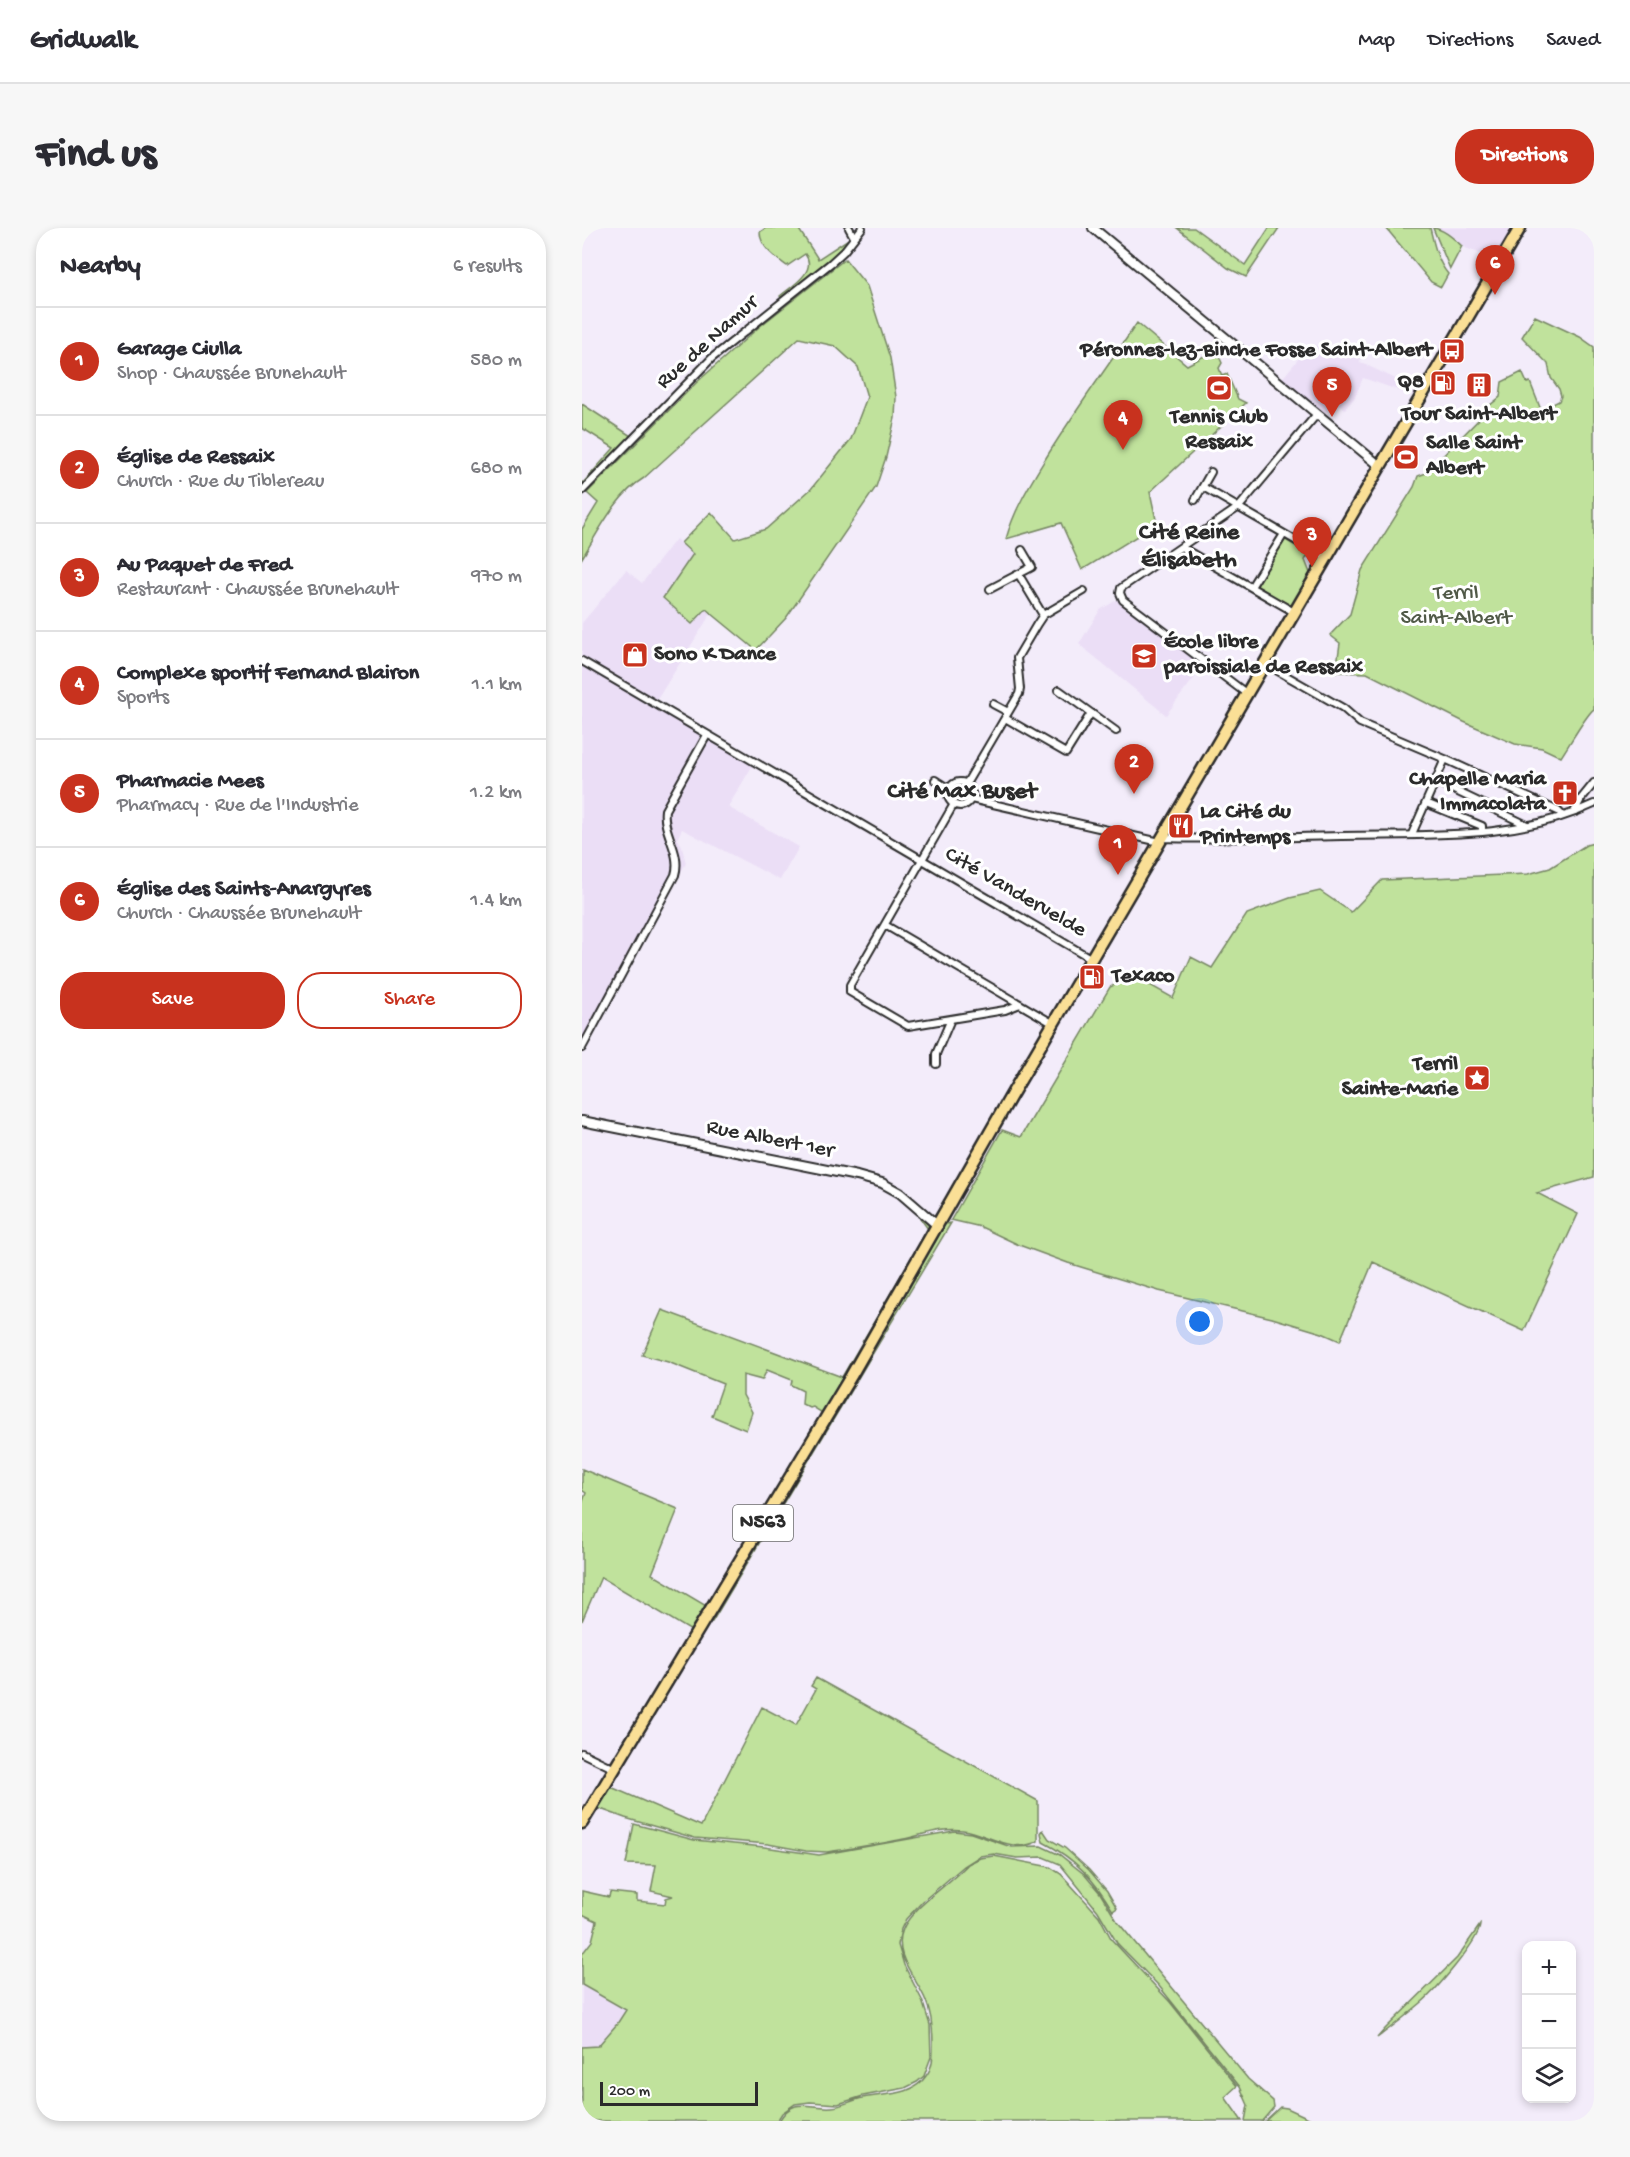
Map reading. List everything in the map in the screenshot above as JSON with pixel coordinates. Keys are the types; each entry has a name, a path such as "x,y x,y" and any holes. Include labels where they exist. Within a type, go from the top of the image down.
{"main road":[{"name":"N563","path":"582,1823 809,1446 1520,228"}],"street":[{"path":"849,228 854,237"},
{"name":"Rue de Namur","path":"582,491 712,358 831,263 862,228"},
{"path":"1093,228 1380,466"},
{"path":"1246,694 1123,600 1120,593 1121,588 1239,507 1317,414"},
{"path":"1195,500 1211,472"},
{"path":"1203,487 1326,558"},
{"path":"1251,587 1284,534"},
{"path":"1181,547 1294,612"},
{"path":"990,589 1032,567 1022,550"},
{"path":"1019,575 1043,615"},
{"path":"966,784 1020,689 1017,658 1043,615 1084,591"},
{"path":"582,661 923,860 954,804"},
{"path":"1264,663 1343,708 1360,723 1445,759 1558,811 1563,816"},
{"path":"1059,690 1116,731"},
{"path":"993,704 1006,715 1066,753 1092,713"},
{"path":"582,1048 675,875 678,861 666,822 665,810 707,735"},
{"path":"1412,834 1445,759"},
{"path":"935,780 950,789"},
{"path":"1435,781 1528,825"},
{"path":"959,782 966,784 971,790 971,799 964,805 954,804 950,799 950,789 959,782"},
{"path":"1574,813 1581,799 1594,783"},
{"path":"971,799 1161,840 1482,831 1528,825 1574,813 1594,804"},
{"path":"1426,803 1482,826 1482,831"},
{"name":"Cité Vandervelde","path":"1020,1004 1005,1010 908,1026 851,995 850,986 923,860 1092,959"},
{"path":"885,925 1054,1024"},
{"path":"936,1064 936,1054 951,1019"},
{"name":"Rue Albert 1er","path":"582,1121 882,1183 900,1193 939,1223"},
{"path":"582,1753 615,1769"}],"shaded area":[{"path":"1438,228 1514,228 1494,259 1463,247"},
{"path":"1365,345 1360,362 1421,391 1418,397 1363,378 1355,397 1345,409 1335,401 1323,416 1281,380 1309,346"},
{"path":"676,539 732,587 710,615 653,706 754,763 728,807 799,847 780,880 682,829 677,839 681,844 686,863 582,1054 582,623 626,570 642,583"},
{"name":"École libre paroissiale de Ressaix","path":"1120,598 1204,665 1166,715 1079,644 1100,610"},
{"path":"582,1985 626,2010 598,2046 582,2047"}],"green space":[{"path":"766,228 798,228 818,259 847,240 847,245 782,300 780,296 797,283 806,272 808,260 805,254 787,266 769,252 763,243 760,232"},
{"path":"1177,228 1194,228 1245,265 1269,228 1279,228 1246,277 1228,268"},
{"path":"1386,228 1430,228 1439,258 1448,274 1441,287 1431,282"},
{"path":"1433,228 1445,232 1462,246 1450,269"},
{"path":"845,259 867,286 890,358 896,397 895,418 876,487 786,618 756,650 706,609 692,624 663,598 693,554 681,543 711,512 735,539 766,529 811,489 851,439 867,397 858,367 835,346 799,338 625,494 609,514 582,558 582,529 598,503 587,493 696,383 759,327"},
{"name":"Terril Saint-Albert","path":"1535,316 1580,337 1594,347 1594,709 1582,723 1561,757 1542,748 1515,744 1464,722 1367,673 1336,672 1340,643 1330,635 1350,614 1362,570 1414,487 1418,476 1426,473 1500,397 1502,382 1522,372 1527,383 1530,382 1541,410 1559,401 1561,396 1559,389 1551,378 1548,364 1522,337"},
{"path":"1137,323 1187,365 1216,350 1222,363 1219,368 1222,376 1227,374 1238,399 1246,403 1150,492 1157,524 1082,570 1061,523 1006,539 1019,505 1036,474"},
{"path":"582,404 631,436 582,488 582,484 614,448 582,428"},
{"path":"1284,539 1309,554 1305,560 1310,573 1292,606 1256,587"},
{"path":"1594,843 1594,1177 1537,1193 1578,1214 1524,1331 1373,1262 1340,1341 1322,1333 1272,1318 1159,1291 1068,1263 1019,1245 981,1227 951,1220 1002,1130 1021,1137 1110,987 1134,976 1173,998 1191,957 1212,968 1247,914 1290,898 1320,891 1351,912 1382,880 1528,874 1550,868 1586,845"},
{"path":"915,1211 930,1230 823,1417 820,1416 821,1412 813,1407 802,1404 803,1391 791,1385 792,1380 767,1370 762,1380 743,1375 743,1395 752,1412 746,1430 712,1416 723,1384 668,1362 642,1355 662,1310 842,1377 928,1229"},
{"path":"951,1223 712,1622 710,1622 945,1224"},
{"path":"582,1469 678,1509 652,1574 708,1607 693,1632 601,1577 582,1621 582,1504 586,1493 582,1490"},
{"path":"816,1678 1038,1801 1038,1841 1019,1846 955,1829 827,1852 806,1851 768,1844 695,1838 598,1808 611,1787 701,1826 762,1707 796,1725 816,1689 811,1686"},
{"path":"634,1824 694,1840 819,1855 954,1831 971,1833 1011,1847 1041,1846 1060,1855 1084,1874 1100,1893 1117,1921 1248,2079 1273,2101 1274,2107 1262,2121 1245,2121 1248,2105 1240,2087 1159,1986 1117,1943 1098,1911 1060,1864 1043,1857 1017,1858 994,1854 980,1856 964,1866 923,1901 906,1919 901,1929 898,1945 904,1965 922,2000 930,2025 931,2057 924,2076 917,2082 905,2088 863,2096 838,2104 810,2102 795,2104 782,2113 777,2121 582,2121 582,2047 598,2046 626,2010 582,1985 582,1954 592,1941 597,1921 582,1914 582,1891 609,1897 610,1892 637,1895 637,1901 665,1904 666,1898 673,1896 651,1891 656,1865 626,1864"},
{"path":"1043,1830 1049,1839 1065,1848 1089,1870 1107,1891 1117,1908 1113,1911 1099,1889 1075,1863 1043,1842 1041,1833"},
{"path":"994,1856 1050,1867 1061,1874 1099,1916 1112,1940 1170,2002 1237,2086 1225,2097 1242,2121 779,2121 791,2108 797,2106 832,2107 863,2098 897,2093 913,2088 926,2076 933,2058 932,2023 926,2001 903,1957 900,1939 903,1929 923,1904 968,1864 980,1858"},
{"path":"1480,1925 1465,1954 1428,1997 1377,2038 1457,1958"},
{"path":"1280,2107 1287,2108 1315,2121 1265,2121"}],"place":[{"name":"Église des Saints-Anargyres","path":"1495,295"},
{"name":"Péronnes-lez-Binche Fosse Saint-Albert","path":"1452,351"},
{"name":"Q8","path":"1443,383"},
{"name":"Tour Saint-Albert","path":"1479,385"},
{"name":"Tennis Club Ressaix","path":"1219,388"},
{"name":"Pharmacie Mees","path":"1332,417"},
{"name":"Complexe sportif Fernand Blairon","path":"1123,450"},
{"name":"Salle Saint Albert","path":"1406,457"},
{"name":"Au Paquet de Fred","path":"1312,567"},
{"name":"Sono K Dance","path":"635,655"},
{"name":"École libre paroissiale de Ressaix","path":"1144,656"},
{"name":"Chapelle Maria Immacolata","path":"1565,793"},
{"name":"Église de Ressaix","path":"1134,794"},
{"name":"La Cité du Printemps","path":"1181,826"},
{"name":"Garage Ciulla","path":"1118,875"},
{"name":"Texaco","path":"1092,977"},
{"name":"Terril Sainte-Marie","path":"1477,1078"}],"district":[{"name":"Cité Reine Élisabeth","path":"1189,547"},
{"name":"Cité Max Buset","path":"962,792"}]}
